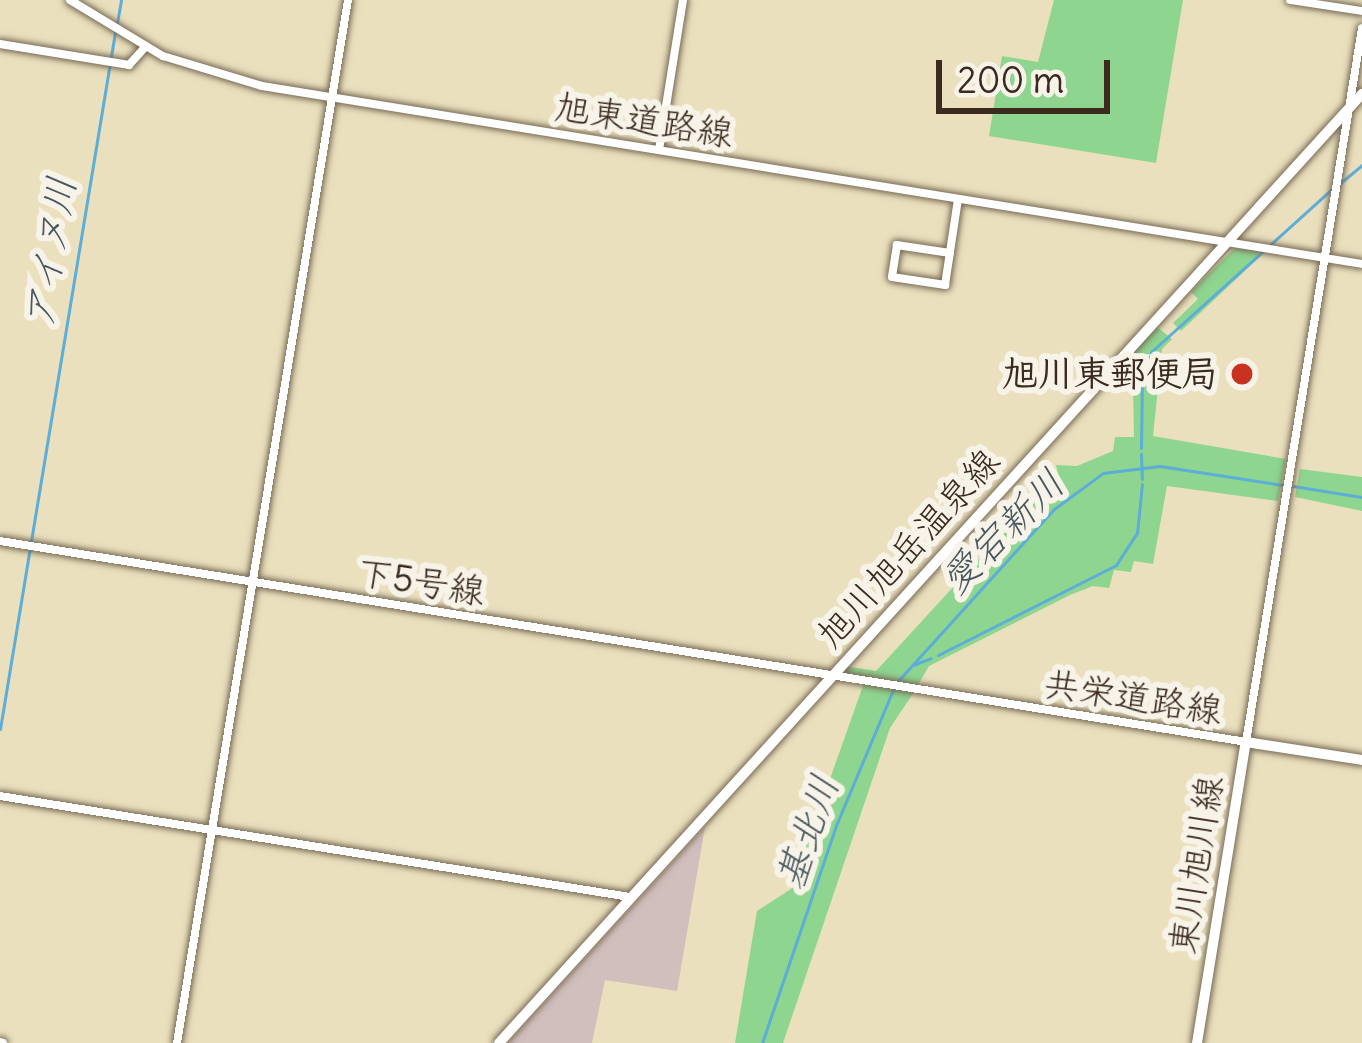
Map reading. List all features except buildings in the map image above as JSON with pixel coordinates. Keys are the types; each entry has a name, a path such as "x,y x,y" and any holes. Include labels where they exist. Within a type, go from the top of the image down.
{"main road":[{"name":"旭川旭岳温泉線","path":"499,1043 1362,94"},
{"name":"東川旭川線","path":"1197,1043 1246,742 1362,760"}],"street":[{"name":"旭東道路線","path":"70,0 145,46 231,78 1362,264"},
{"path":"177,1043 348,0"},
{"path":"659,150 683,0"},
{"path":"1290,0 1362,11"},
{"path":"1325,257 1362,28"},
{"path":"0,44 119,63 136,61 145,46"},
{"path":"950,253 897,244 892,277 945,285 950,253 958,199"},
{"name":"共栄道路線","path":"833,675 1246,742 1325,257"},
{"name":"下5号線","path":"0,542 833,675"},
{"path":"0,796 632,898"}],"shaded area":[{"path":"705,827 677,991 605,980 592,1043 508,1043"}],"green space":[{"path":"1054,0 1183,0 1156,163 989,136 1002,56 1038,62"},
{"path":"1235,248 1265,252 1181,331 1173,323 1198,299 1191,292"},
{"path":"1156,326 1172,339 1162,349 1153,436 1286,459 1278,501 1167,486 1153,564 1134,561 1131,572 1114,570 1109,588 1093,586 1070,595 929,666 918,685 839,672 844,666 876,671 1058,473 1056,465 1077,466 1113,451 1115,437 1134,437 1133,387 1125,360"},
{"path":"1300,469 1362,477 1362,511 1295,497"},
{"path":"864,683 914,692 890,728 783,1043 735,1043 757,911 791,889"}],"waterway":[{"name":"アイヌ川","path":"117,23 121,0"},
{"name":"アイヌ川","path":"0,729 115,32"},
{"name":"基北川","path":"1338,185 1362,165"},
{"name":"基北川","path":"1141,448 1142,373 1152,351 1331,190"},
{"name":"愛宕新川","path":"1141,454 1142,479"},
{"name":"愛宕新川","path":"897,682 1054,509 1103,473 1160,466 1283,485"},
{"name":"基北川","path":"938,655 1116,565 1137,533 1142,484"},
{"name":"愛宕新川","path":"1293,486 1362,497"},
{"name":"基北川","path":"913,665 931,658"},
{"name":"基北川","path":"762,1043 837,823 893,690"}],"place":[{"name":"旭川東郵便局","path":"1242,374"}]}
